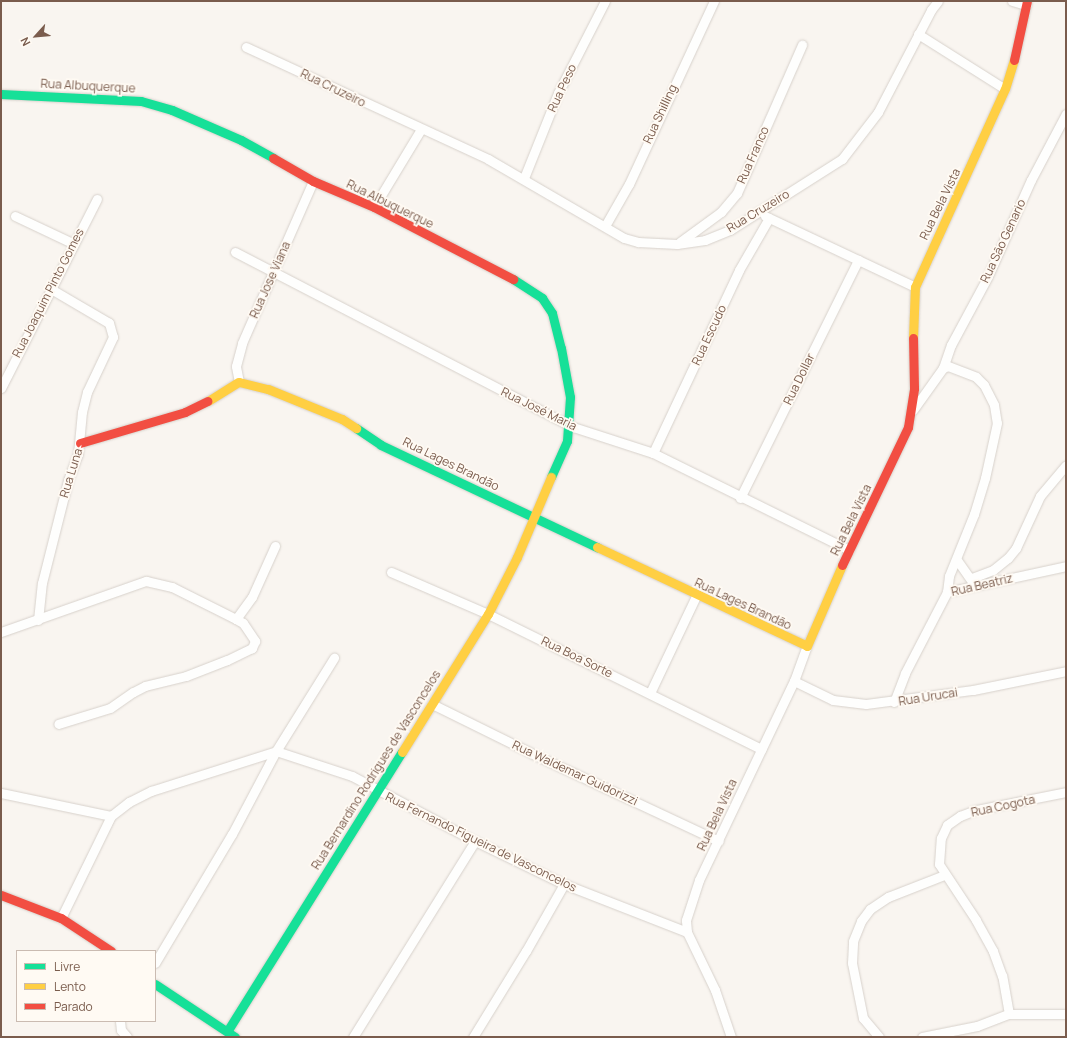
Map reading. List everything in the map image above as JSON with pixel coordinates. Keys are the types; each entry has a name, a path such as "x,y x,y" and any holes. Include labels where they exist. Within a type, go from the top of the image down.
{"street":[{"name":"Rua Peso","path":"524,178 558,93 605,1"},
{"name":"Rua Shilling","path":"605,226 629,184 714,1"},
{"name":"Rua Cruzeiro","path":"246,47 524,178 624,238 638,242 677,244 705,240 730,230 842,159 878,112 918,34 938,1"},
{"path":"1012,1 1026,3"},
{"name":"Rua Bela Vista","path":"731,1037 715,990 687,932 686,920 690,905 761,748 794,681 807,646 849,550 908,427 913,410 912,313 915,287 1006,89 1020,41 1026,3"},
{"path":"918,34 1006,89"},
{"name":"Rua Franco","path":"677,244 711,221 737,193 802,45"},
{"name":"Rua Albuquerque","path":"1,94 107,98 149,103 172,110 241,140 313,181 374,207 524,285 542,298 552,313 561,348 570,397 570,426 567,441 535,518"},
{"name":"Rua Sāo Genario","path":"913,410 943,368 951,345 988,276 1031,180 1066,114"},
{"path":"374,207 421,129"},
{"name":"Rua Jose Viana","path":"239,382 237,357 313,181"},
{"name":"Rua Joaquim Pinto Gomes","path":"1,388 72,243 97,199"},
{"path":"760,211 769,218 915,287"},
{"path":"15,216 72,243"},
{"name":"Rua Escudo","path":"653,453 739,270 769,218"},
{"name":"Rua José Maria","path":"235,252 570,426 653,453 740,498 849,550"},
{"name":"Rua Dollar","path":"740,498 858,260"},
{"name":"Rua Luna","path":"38,620 42,583 80,443 82,412 87,392 113,337 109,323 96,314 50,289"},
{"path":"943,368 955,367 984,384 994,406 997,423 985,478 957,560 949,576 947,592"},
{"path":"80,443 185,412 218,396 239,382"},
{"name":"Rua Lages Brandão","path":"239,382 287,395 342,419 381,444 696,596 807,646"},
{"path":"957,560 973,582 993,570 1008,558 1016,548 1040,496 1066,465"},
{"name":"Rua Bernardino Rodrigues de Vasconcelos","path":"231,1034 377,791 488,614 535,518"},
{"path":"236,619 252,597 275,546"},
{"name":"Rua Beatriz","path":"894,702 905,673 947,592 973,582 1066,566"},
{"name":"Rua Boa Sorte","path":"391,572 488,614 761,748"},
{"path":"1,632 146,581 172,587 236,619 252,635 255,641 252,648 186,676 139,689 110,708 58,724"},
{"path":"650,693 696,596"},
{"path":"156,961 232,834 276,751 334,658"},
{"name":"Rua Urucai","path":"794,681 833,700 866,704 894,702 1066,671"},
{"name":"Rua Waldemar Guidorizzi","path":"432,704 533,754 719,841"},
{"path":"61,918 111,816 129,802 151,791 276,751"},
{"name":"Rua Fernando Figueira de Vasconcelos","path":"276,751 352,776 377,791 475,841 564,884 687,932"},
{"name":"Rua Cogota","path":"1009,1014 1002,976 993,951 976,920 944,875 939,864 941,838 947,825 960,816 976,810 1066,792"},
{"path":"1,793 111,816"},
{"path":"353,1037 475,841"},
{"path":"879,1037 864,1018 852,963 853,941 861,921 870,909 888,897 944,875"},
{"path":"473,1037 526,951 564,884"},
{"path":"1,895 61,918 109,950"},
{"path":"156,985 231,1034"},
{"path":"922,1037 977,1026 1009,1014 1066,1014"},
{"path":"120,1022 121,1030 127,1037"}],"traffic: fast":[{"path":"1,94 141,101 172,110 241,140 273,158"},
{"path":"513,279 542,298 552,313 561,348 570,397 567,441 551,477"},
{"path":"356,428 381,445 597,547"},
{"path":"228,1030 402,752"},
{"path":"156,985 235,1037"}],"traffic: slow":[{"path":"913,338 915,287 1005,89 1014,60"},
{"path":"208,401 239,382 268,389 342,419 356,428"},
{"path":"402,752 488,614 517,557 551,477"},
{"path":"597,547 807,646 842,565"}],"traffic: jam":[{"path":"1014,60 1027,1"},
{"path":"273,158 313,181 374,207 513,279"},
{"path":"842,565 908,427 914,388 913,338"},
{"path":"80,443 185,412 208,401"},
{"path":"1,895 61,918 109,950"}]}
